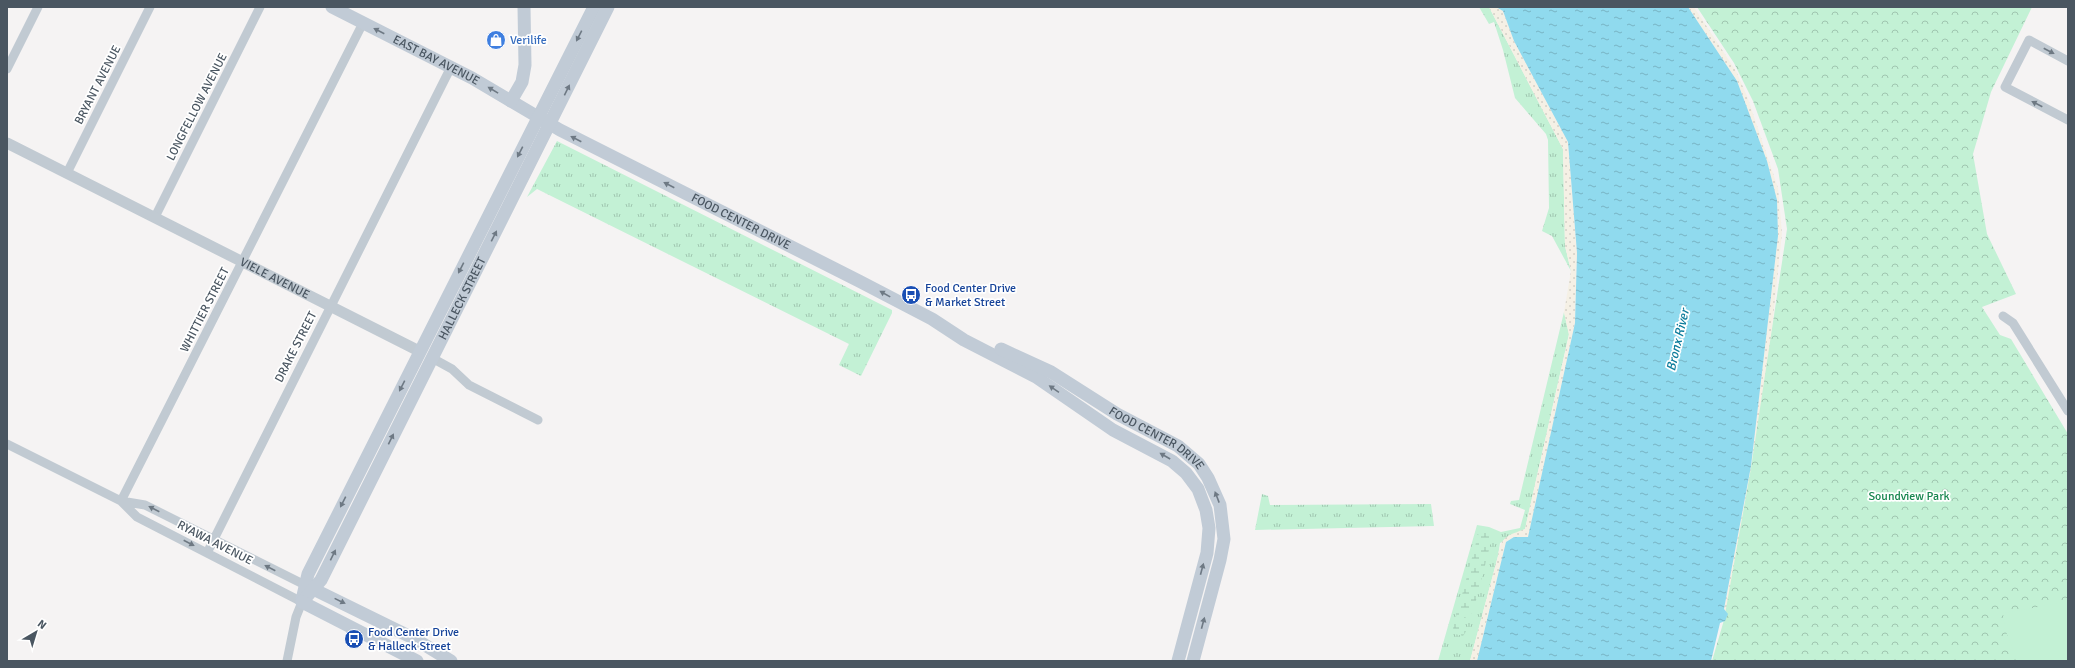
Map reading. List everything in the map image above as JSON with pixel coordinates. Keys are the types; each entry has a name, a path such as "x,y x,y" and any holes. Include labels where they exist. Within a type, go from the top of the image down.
{"main road":[{"name":"EAST BAY AVENUE","path":"332,7 451,67 538,118"},
{"path":"511,101 522,82 525,65 524,7"},
{"name":"HALLECK STREET","path":"594,7 419,351 308,574 309,586 320,580 608,7"},
{"name":"FOOD CENTER DRIVE","path":"538,118 932,319 964,340 1036,377 1112,430 1172,461 1186,473 1203,499 1209,528 1208,546 1178,661"},
{"name":"FOOD CENTER DRIVE","path":"932,319 969,333 1058,376 1117,414 1178,446 1204,471 1214,488 1220,505 1224,539 1220,560 1193,661"},
{"name":"VIELE AVENUE","path":"419,351 432,358"},
{"path":"417,661 302,602 309,586 427,645 450,661"},
{"path":"1186,661 1191,637 1194,599"}],"street":[{"path":"7,69 38,7"},
{"name":"BRYANT AVENUE","path":"67,173 150,7"},
{"name":"LONGFELLOW AVENUE","path":"155,217 260,7"},
{"name":"WHITTIER STREET","path":"122,501 363,23"},
{"path":"2068,61 2029,40 2005,87 2068,120"},
{"name":"DRAKE STREET","path":"207,552 451,67"},
{"name":"VIELE AVENUE","path":"7,142 419,351"},
{"path":"2003,316 2013,323 2068,412"},
{"name":"VIELE AVENUE","path":"432,358 452,369 469,385 538,420"},
{"name":"RYAWA AVENUE","path":"7,444 122,501 145,505 309,586"},
{"name":"RYAWA AVENUE","path":"122,501 138,517 302,602"},
{"path":"287,661 296,618 302,602"}],"green space":[{"path":"1479,7 1489,7 1563,149 1565,246 1571,271 1552,236 1542,231 1549,208 1548,140 1546,134 1515,98 1503,50 1494,22 1489,24"},
{"name":"Soundview Park","path":"1697,7 2032,7 1991,92 1973,154 1987,234 2016,294 1982,307 2000,335 2011,339 2068,434 2068,661 1712,661 1724,620 1751,468 1787,229 1778,169 1753,101 1734,63"},
{"path":"557,141 892,310 892,313 861,376 839,365 849,344 537,189 527,197"},
{"path":"1564,312 1569,334 1525,529 1500,543 1498,556 1470,661 1438,661 1477,525 1489,527 1501,532 1520,528 1525,510 1510,504 1511,501 1519,500"},
{"path":"1262,494 1268,496 1270,505 1431,504 1434,526 1255,530"},
{"path":"1480,528 1487,530 1492,538 1473,612 1465,618 1460,617 1459,620 1467,630 1463,636 1455,634 1453,628"},
{"path":"2068,602 2068,661 2017,661 2005,629 2003,613"}],"sand":[{"path":"1489,7 1496,7 1503,11 1514,41 1568,142 1577,253 1575,323 1528,537 1514,537 1506,542 1477,661 1470,661 1501,544 1509,535 1525,529 1569,335 1564,312 1571,271 1565,246 1563,149"},
{"path":"1688,7 1694,7 1736,71 1747,96 1778,188 1782,233 1768,366 1728,614 1724,609 1751,466 1778,236 1777,200 1767,161 1737,81"}],"water":[{"name":"Bronx River","path":"1496,7 1688,7 1737,81 1767,161 1777,200 1778,236 1751,466 1724,609 1728,614 1725,621 1720,623 1711,661 1477,661 1506,542 1514,537 1528,537 1575,323 1577,253 1568,142 1514,41 1503,11"}],"place":[{"name":"Verilife","path":"496,40"},
{"name":"Food Center Drive & Market Street","path":"911,295"},
{"name":"Food Center Drive & Halleck Street","path":"354,639"}]}
